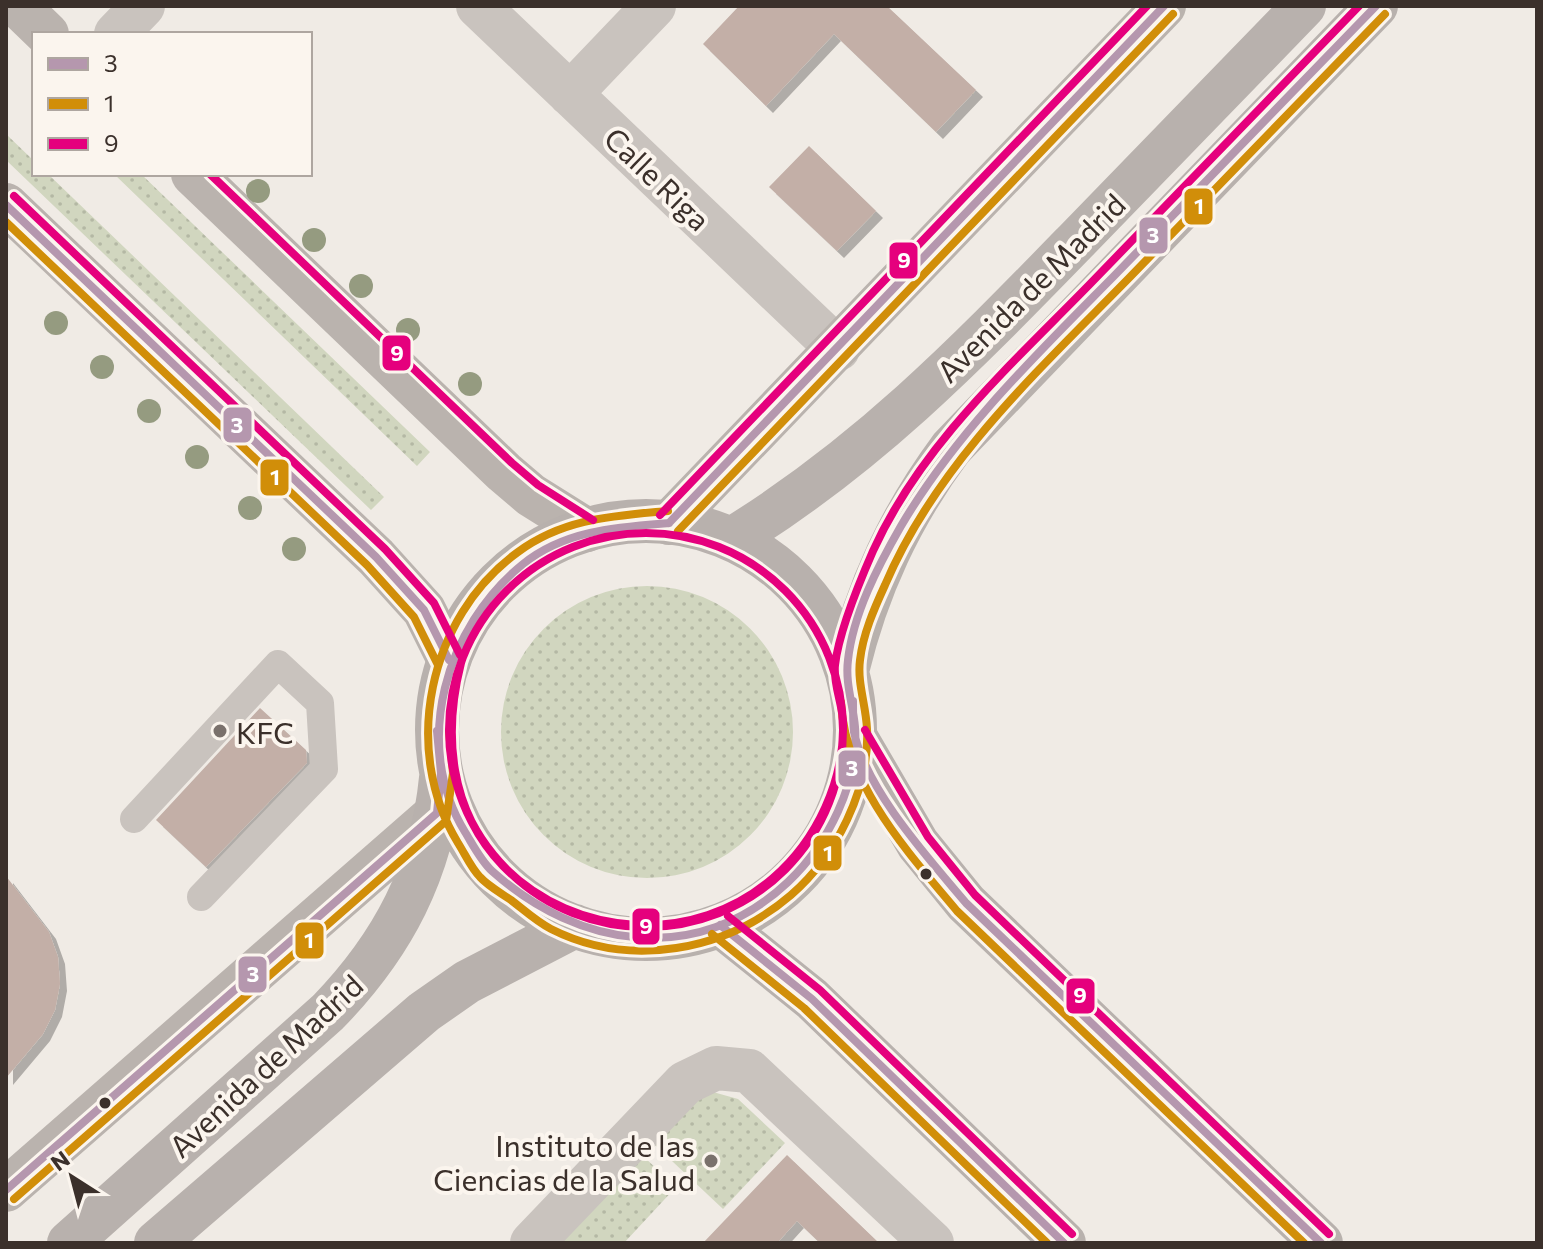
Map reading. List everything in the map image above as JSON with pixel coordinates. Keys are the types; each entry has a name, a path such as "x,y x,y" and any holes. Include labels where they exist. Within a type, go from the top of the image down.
{"main road":[{"path":"18,6 45,32"},
{"path":"669,523 1164,6"},
{"name":"Avenida de Madrid","path":"732,539 786,506 893,423 966,355 1304,6"},
{"name":"Avenida de Madrid","path":"847,671 874,578 921,489 951,448 985,409 1376,6"},
{"path":"195,176 504,472 531,495 587,530"},
{"path":"6,205 376,557 424,610 449,660"},
{"name":"Avenida de Madrid","path":"69,1243 316,1023 363,976 392,935 415,890 439,793 437,716 449,660 471,616 503,579 542,549 587,530 636,522 701,528 732,539 774,565 809,599 835,641 847,671 855,736 842,800 811,857 777,892 720,925 656,938 607,935 575,926 518,895 483,861 439,793"},
{"path":"855,736 884,791 918,844 966,903 1321,1243"},
{"path":"6,1190 439,793"},
{"path":"720,925 812,999 1064,1243"},
{"name":"Avenida de Madrid","path":"156,1243 424,1012 493,967 575,926"}],"street":[{"path":"118,32 143,6"},
{"name":"Calle Riga","path":"478,6 838,349"},
{"path":"570,94 654,6"},
{"path":"532,1243 685,1083 716,1068 749,1071 932,1243"}],"lane":[{"path":"134,819 278,664 320,703 324,769 201,897"}],"green space":[{"path":"6,134 32,159 32,176 50,176 384,497 371,510 6,160"},
{"path":"116,176 143,176 430,452 417,466"},
{"path":"647,586 675,589 703,597 728,611 750,629 768,651 782,676 790,704 793,732 790,760 782,788 768,813 750,835 728,853 703,867 675,875 647,878 619,875 591,867 566,853 544,835 526,813 512,788 504,760 501,732 504,704 512,676 526,651 544,629 566,611 591,597 619,589"},
{"path":"713,1092 738,1099 785,1143 723,1209 655,1145 696,1099"},
{"path":"643,1156 676,1187 624,1243 561,1243"}],"building":[{"path":"739,6 887,6 976,90 936,132 834,34 766,106 703,44"},
{"path":"809,146 876,211 837,251 769,187"},
{"path":"260,708 306,750 307,763 206,867 156,820"},
{"path":"6,876 49,932 58,957 60,984 55,1010 43,1034 6,1078"},
{"path":"787,1155 879,1243 820,1243 797,1221 777,1243 703,1243"}],"transit line":[{"name":"9","path":"660,515 1147,6"},
{"name":"3","path":"669,523 1164,6"},
{"name":"9","path":"461,663 452,717 452,744 461,796 485,844 503,866 532,890 565,908 600,920 636,925 672,923 708,915 742,900 773,878 803,846 833,787 842,743 843,721 835,672 841,637 873,551 916,476 999,377 1359,6"},
{"name":"3","path":"669,523 611,529 574,537 523,564 496,590 474,620 457,653 445,688 439,725 440,762 449,798 465,832 488,867 526,897 562,918 600,931 639,938 678,936 716,927 753,909 803,867 828,831 852,770 855,727 847,669 855,625 884,557 923,491 973,426 1028,364 1376,6"},
{"name":"1","path":"678,531 1173,14"},
{"name":"1","path":"668,511 609,517 571,525 535,541 487,579 463,612 444,648 433,687 428,727 431,767 441,806 458,843 480,877 546,926 581,941 645,951 707,941 737,930 791,895 822,861 847,820 863,775 867,729 859,669 866,631 907,541 932,498 961,458 1026,383 1385,14"},
{"name":"9","path":"212,176 512,463 538,485 593,520"},
{"name":"9","path":"14,196 385,549 434,603 460,655"},
{"name":"3","path":"6,205 376,557 424,610 449,660"},
{"name":"1","path":"6,222 367,565 414,617 438,665"},
{"name":"9","path":"646,533 684,537 721,548 755,567 785,591 809,621 828,655 839,692 843,730 839,768 828,805 809,839 785,869 755,893 721,912 684,923 646,927 608,923 571,912 537,893 507,869 483,839 464,805 453,768 449,730 453,692 464,655 483,621 507,591 537,567 571,548 608,537 646,533"},
{"name":"3","path":"853,701 854,732 871,777 901,823 966,903 1321,1243"},
{"name":"1","path":"841,702 845,732 866,788 899,840 957,911 1304,1243"},
{"name":"9","path":"865,730 928,837 975,895 1329,1234"},
{"name":"3","path":"6,1190 437,813 441,773 437,731"},
{"name":"1","path":"14,1199 446,821 453,773 449,731"},
{"name":"9","path":"728,916 820,990 1072,1234"},
{"name":"3","path":"720,925 812,999 1064,1243"},
{"name":"1","path":"712,934 804,1008 1047,1243"}],"place":[{"name":"KFC","path":"220,731"},
{"name":"Instituto de las Ciencias de la Salud","path":"711,1161"}]}
